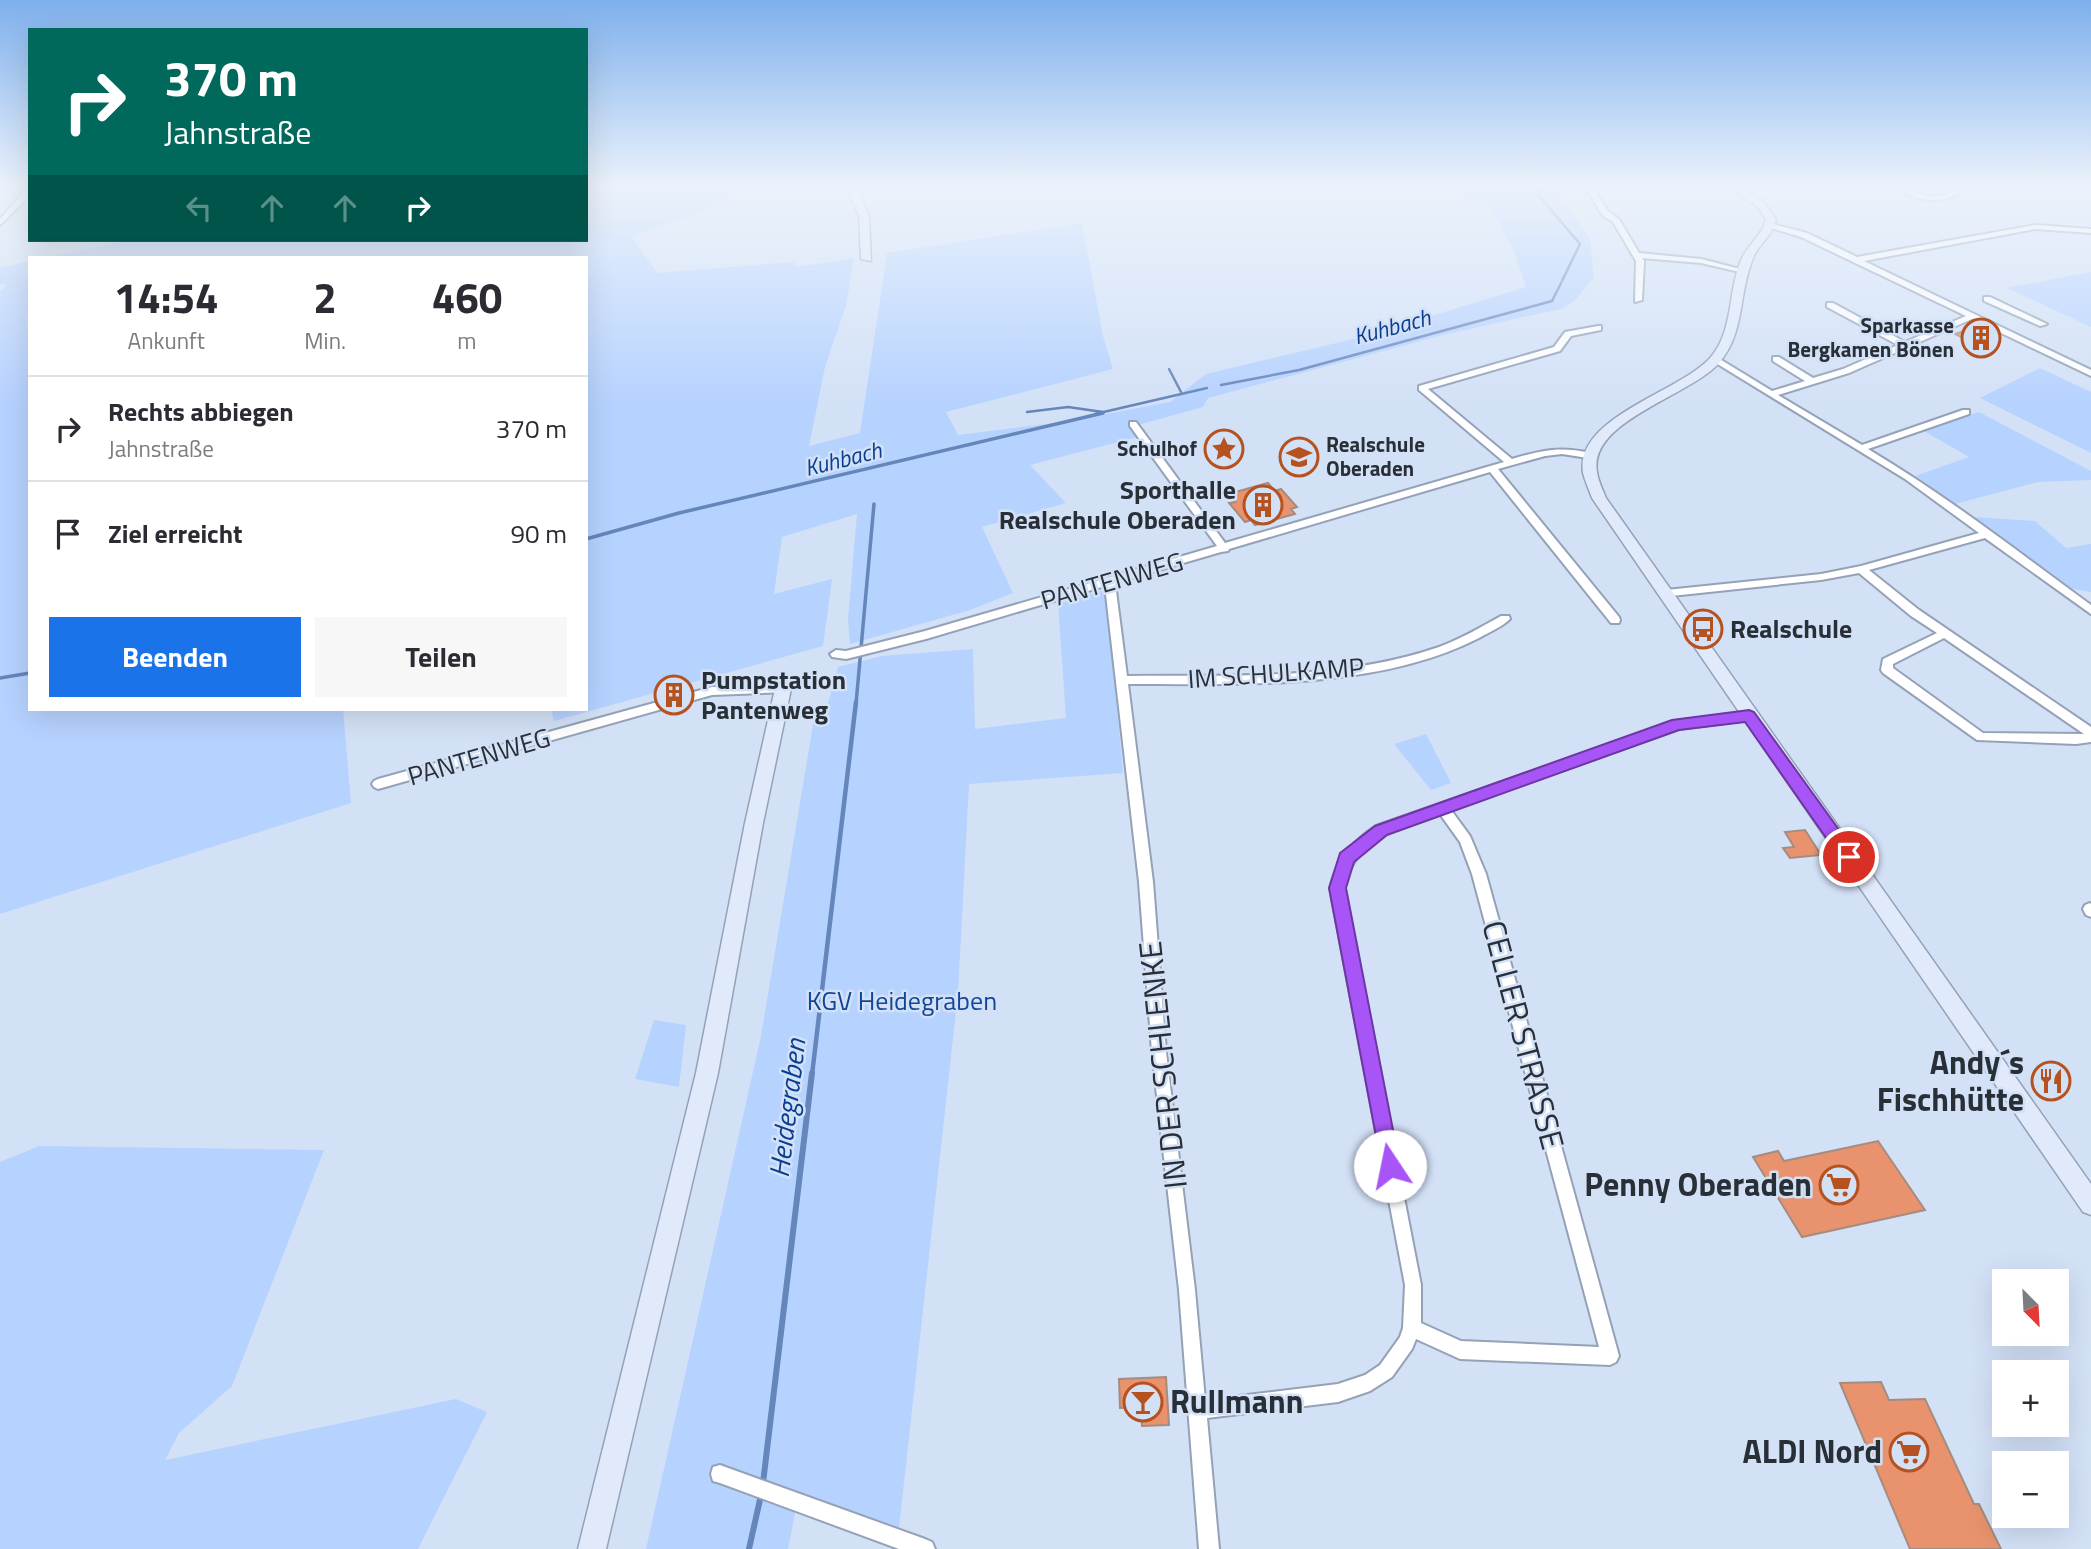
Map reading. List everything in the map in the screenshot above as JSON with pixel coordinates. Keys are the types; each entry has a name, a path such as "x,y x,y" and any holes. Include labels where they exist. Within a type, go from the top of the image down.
{"main road":[{"path":"1748,259 1733,326 1725,347 1697,376 1614,425 1597,439 1588,456 1589,476 1599,498 1749,716 2091,1204"},
{"path":"592,1549 707,1073 754,823 783,689"}],"street":[{"path":"1638,300 1639,259"},
{"path":"1683,259 1744,271"},
{"path":"1855,260 1972,316 2000,317 2043,324"},
{"path":"1987,299 2000,317 2091,373"},
{"path":"1830,305 1905,346"},
{"path":"1770,394 1846,371 1972,316"},
{"path":"1512,464 1422,388 1557,348 1568,334 1598,328"},
{"path":"1776,359 1812,381"},
{"path":"1715,360 1908,477 2091,610"},
{"path":"1862,448 1966,412"},
{"path":"1133,424 1223,548"},
{"name":"PANTENWEG","path":"836,654 851,653 926,635 1551,452 1588,456"},
{"path":"1493,469 1615,620"},
{"path":"1666,594 1780,583 1861,569 1989,534"},
{"path":"1861,569 1944,634 2091,736"},
{"name":"IN DER SCHLENKE","path":"1110,582 1146,882 1159,1052 1187,1290 1195,1410 1209,1549"},
{"name":"IM SCHULKAMP","path":"1121,680 1225,679 1355,670 1444,649 1505,619"},
{"path":"1944,634 1888,662 1887,670 1981,737 2077,740 2091,736"},
{"name":"PANTENWEG","path":"378,784 712,691 783,689"},
{"path":"1195,1410 1355,1390 1386,1371 1397,1358 1412,1328 1413,1285 1337,888 1340,872 1355,848 1381,830 1678,724 1749,716"},
{"name":"CELLER STRASSE","path":"1412,1328 1460,1350 1610,1356 1486,897 1465,840 1442,808"},
{"path":"720,1474 925,1549"}],"green space":[{"path":"588,259 647,259 657,273 793,262 797,267 854,259 846,305 825,367 809,446 860,433 886,259 1089,259 1103,336 1113,369 946,412 958,435 1069,421 1170,402 1206,374 1366,336 1526,287 1517,259 1592,259 1594,277 1575,300 1564,308 1443,335 1208,398 1203,407 1138,425 1145,435 1030,465 1066,503 982,527 1013,593 970,610 850,644 848,619 857,514 782,537 774,594 832,579 823,646 554,721 552,711 588,711"},
{"path":"28,261 28,711 343,711 351,803 0,914 0,291 7,285 0,284 0,268"},
{"path":"2091,272 2091,327 2007,288"},
{"path":"2040,368 2091,392 2091,453 1980,398"},
{"path":"1979,412 2091,471 2091,480 2038,482 1955,504 1915,476 1969,457 1924,431"},
{"path":"1973,517 2035,521 2066,548 2091,544 2091,592 2068,588"},
{"name":"KGV Heidegraben","path":"1106,590 1123,773 969,784 958,993 899,1528 799,1493 788,1549 646,1549 761,1036 816,707 828,703 838,667 882,656 973,649 975,729 1066,718 1058,602"},
{"path":"1426,734 1451,783 1431,790 1394,744"},
{"path":"654,1020 686,1025 679,1087 635,1079"},
{"path":"39,1146 324,1150 232,1386 179,1433 165,1460 456,1399 487,1412 418,1549 0,1549 0,1162"}],"building":[{"name":"Sparkasse Bergkamen Bönen","path":"1976,327 1998,337 1979,346 1955,334"},
{"name":"Sporthalle Realschule Oberaden","path":"1268,483 1275,491 1281,489 1297,507 1291,509 1295,514 1255,525 1251,520 1245,522 1229,503 1235,502 1228,494"},
{"path":"1805,830 1821,855 1790,858 1783,848 1794,847 1785,832"},
{"name":"Penny Oberaden","path":"1878,1141 1925,1210 1802,1237 1753,1157 1778,1151 1784,1161"},
{"name":"Rullmann","path":"1166,1377 1169,1425 1142,1426 1141,1407 1120,1408 1119,1379"},
{"name":"ALDI Nord","path":"1881,1382 1889,1400 1925,1399 1974,1504 1979,1504 2001,1549 1910,1549 1840,1383"}],"waterway":[{"name":"Kuhbach","path":"1562,281 1573,259"},
{"name":"Kuhbach","path":"1221,385 1299,370 1552,301 1561,283"},
{"name":"Kuhbach","path":"1169,369 1181,392"},
{"name":"Kuhbach","path":"1095,414 1207,388"},
{"name":"Kuhbach","path":"1027,412 1068,407 1103,412"},
{"name":"Kuhbach","path":"588,538 679,513 1103,413"},
{"name":"Heidegraben","path":"856,704 874,504"},
{"name":"Kuhbach","path":"0,678 28,673"},
{"name":"Heidegraben","path":"812,1075 856,702"},
{"name":"Heidegraben","path":"763,1483 812,1073"},
{"name":"Heidegraben","path":"749,1549 761,1495"}],"place":[{"name":"Sparkasse Bergkamen Bönen","path":"1981,338"},
{"name":"Schulhof","path":"1224,449"},
{"name":"Realschule Oberaden","path":"1299,457"},
{"name":"Sporthalle Realschule Oberaden","path":"1263,505"},
{"name":"Realschule","path":"1703,629"},
{"name":"Pumpstation Pantenweg","path":"674,695"},
{"name":"Andy´s Fischhütte","path":"2051,1081"},
{"name":"Penny Oberaden","path":"1839,1185"},
{"name":"Rullmann","path":"1143,1402"},
{"name":"ALDI Nord","path":"1909,1452"}],"route":[{"path":"1390,1166 1337,888 1346,858 1366,840 1381,830 1678,724 1749,716 1849,857"}]}
